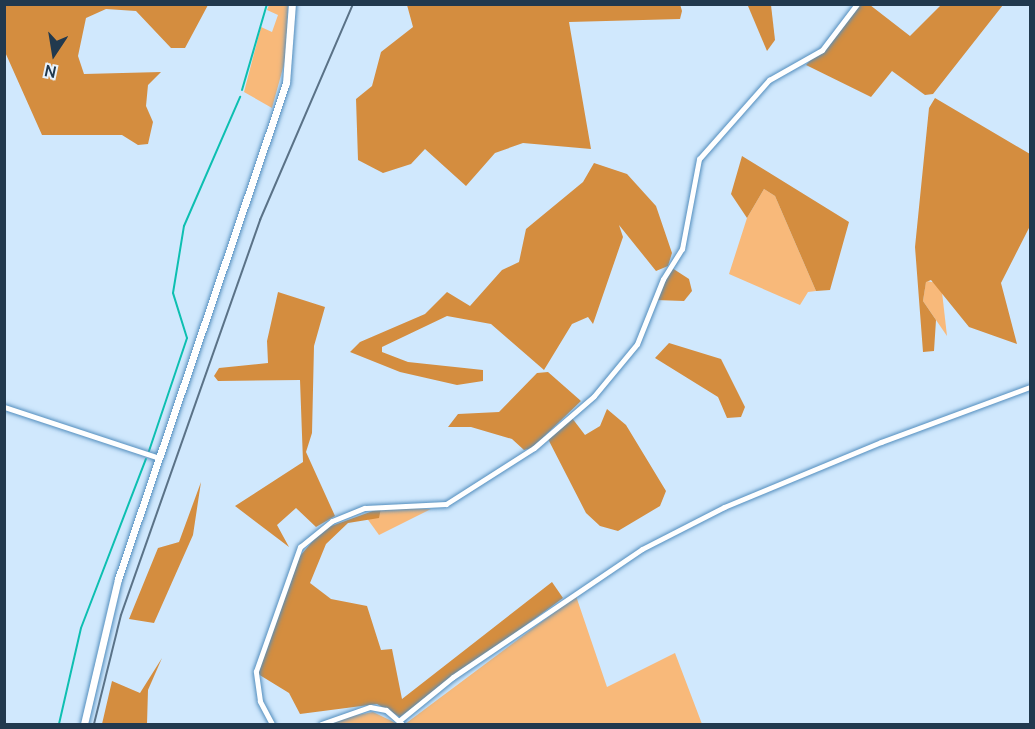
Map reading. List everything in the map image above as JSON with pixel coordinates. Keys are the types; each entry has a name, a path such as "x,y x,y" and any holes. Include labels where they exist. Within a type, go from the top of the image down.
{"street":[{"path":"84,724 110,608 286,82 292,4"},
{"path":"272,724 260,701 256,670 300,547 332,521 365,508 446,504 534,448 594,396 638,344 663,279 682,249 699,159 769,80 822,50 857,4"},
{"path":"321,724 370,707 401,722 453,677 642,549 724,507 881,442 1030,387"},
{"path":"4,407 159,458"}],"shaded area":[{"path":"680,4 682,11 680,19 569,22 591,149 523,143 495,153 466,186 425,149 411,164 383,173 358,160 356,99 372,86 381,52 413,27 407,5"},
{"path":"4,5 208,5 185,48 171,48 136,11 106,9 86,18 78,56 84,74 161,72 148,85 146,106 153,122 148,144 138,145 122,135 42,135 5,52"},
{"path":"269,5 288,5 286,57 272,108 244,92 261,27 272,32 278,15 267,10"},
{"path":"771,5 775,40 767,51 748,6"},
{"path":"860,5 870,5 910,36 941,5 1003,5 933,94 925,95 892,71 871,97 806,65"},
{"path":"935,98 1030,154 1030,226 1001,283 1017,344 969,327 931,280 926,282 923,301 936,320 934,351 923,352 915,247 929,108"},
{"path":"742,156 849,222 830,290 816,291 775,196 764,189 747,218 731,194"},
{"path":"594,163 627,174 656,206 672,253 668,266 656,271 619,225 623,237 593,324 588,317 572,324 544,370 491,324 447,316 382,347 382,352 408,362 483,370 483,381 457,385 400,372 350,352 360,342 425,314 447,292 470,306 502,270 519,262 526,229 583,182"},
{"path":"764,189 775,196 816,291 808,292 800,305 729,274 747,218"},
{"path":"672,268 689,279 692,291 684,301 656,300"},
{"path":"926,281 938,283 942,292 947,336 923,301"},
{"path":"278,292 325,307 314,346 312,433 306,452 335,516 316,527 296,508 277,525 289,547 235,506 303,462 300,380 218,381 214,376 219,368 268,363 267,341"},
{"path":"669,343 721,359 745,407 741,417 727,418 718,397 655,358"},
{"path":"548,372 581,401 532,448 524,450 512,439 471,427 448,427 458,414 499,412 537,373"},
{"path":"607,409 626,425 666,491 660,506 618,531 600,526 586,513 548,439 572,418 585,435 600,426"},
{"path":"201,482 193,535 154,623 129,619 158,548 179,542"},
{"path":"381,508 431,509 379,535 366,517"},
{"path":"381,508 379,518 348,523 326,544 310,583 331,599 367,606 381,650 392,649 402,699 552,582 563,598 400,717 377,704 300,714 289,693 258,674 294,563 323,529"},
{"path":"576,596 607,687 675,653 702,724 405,724"},
{"path":"162,658 148,690 147,724 102,724 112,681 140,693"},
{"path":"373,712 398,724 331,724 347,717"}],"waterway":[{"path":"242,90 267,4"},
{"path":"149,451 187,338 173,293 184,226 240,97"},
{"path":"59,724 81,628 146,459"}],"railway":[{"path":"94,724 121,615 260,220 353,4"}]}
